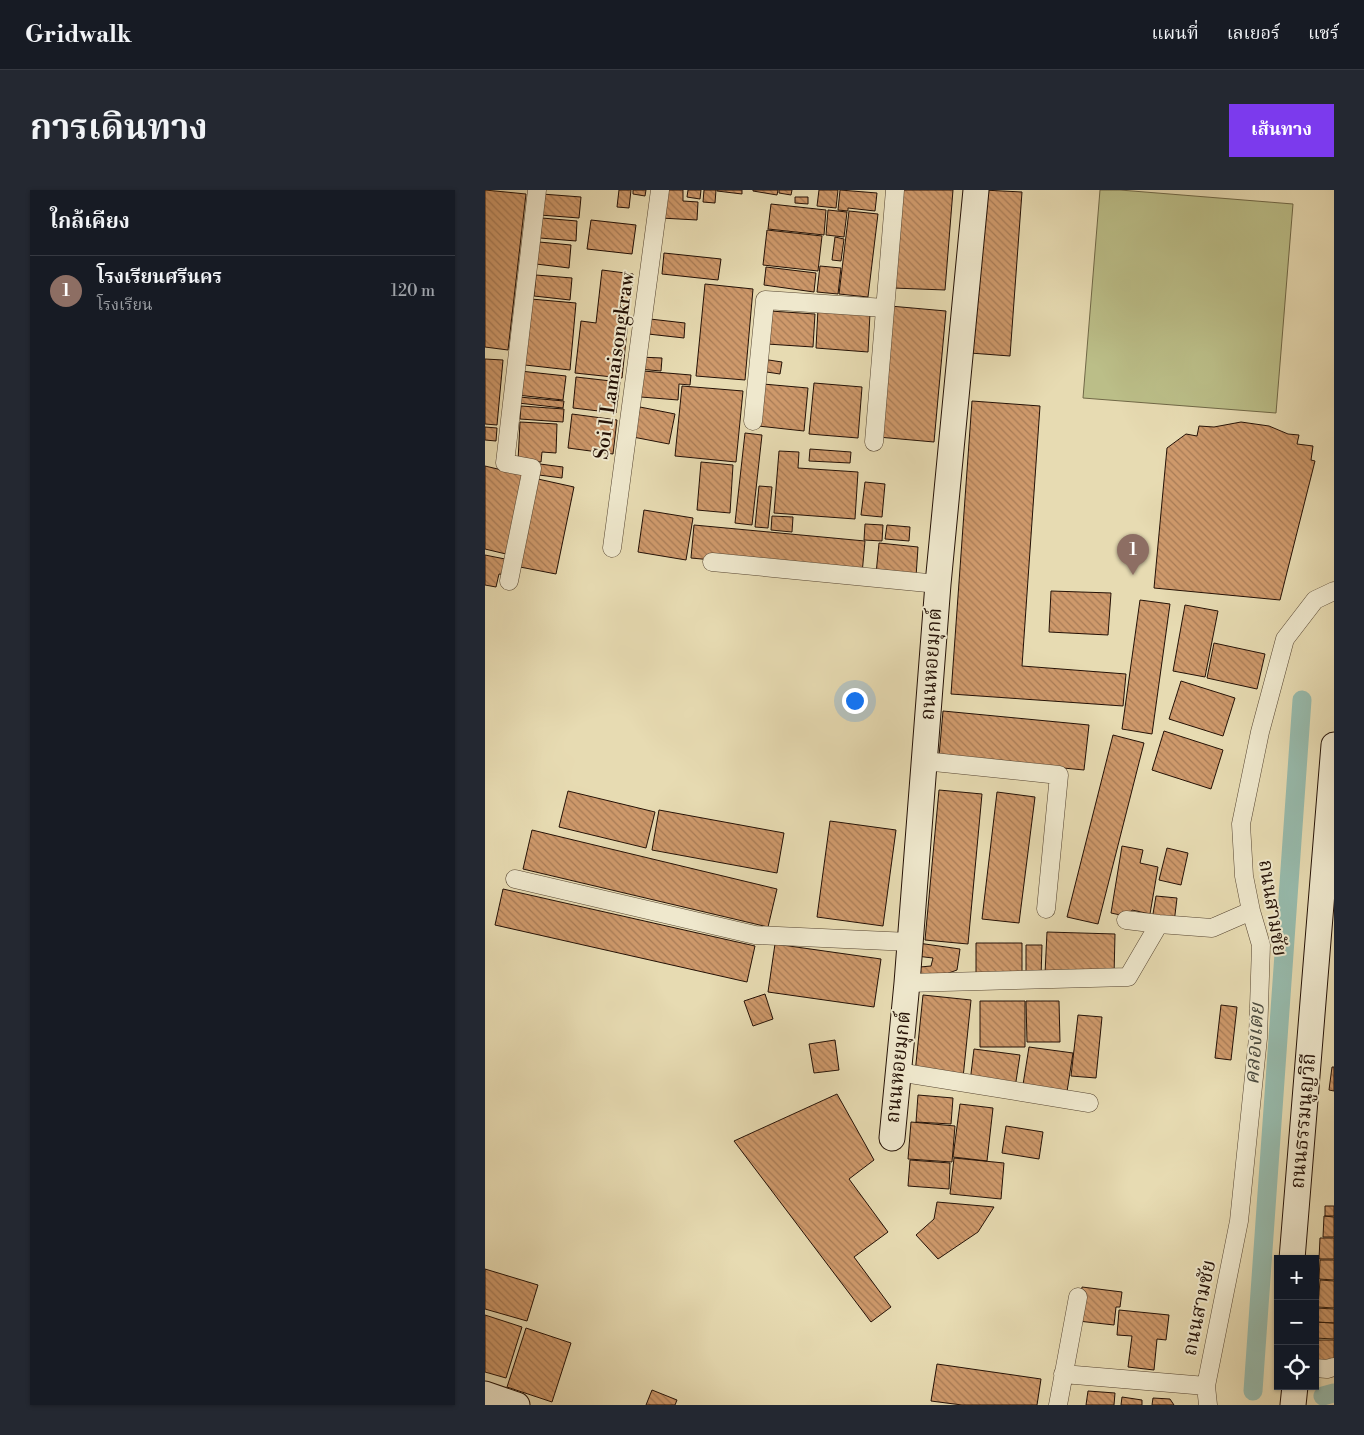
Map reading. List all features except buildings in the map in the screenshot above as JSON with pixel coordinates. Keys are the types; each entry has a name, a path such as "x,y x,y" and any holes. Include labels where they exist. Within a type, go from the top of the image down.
{"street":[{"path":"509,581 532,468 505,463 537,190"},
{"name":"Soi 1 Lamaisongkraw","path":"612,548 659,190"},
{"path":"874,442 895,190"},
{"name":"ถนนหอยมุกต์","path":"892,1138 907,983 938,584 976,190"},
{"path":"753,421 765,300 885,308"},
{"path":"711,562 938,584"},
{"name":"ถนนสามชัย","path":"1208,1405 1206,1386 1239,1221 1258,1038 1261,945 1243,876 1241,824 1259,732 1285,639 1315,600 1334,590"},
{"name":"ถนนธรรมนูญวิถี","path":"1292,1255 1334,745"},
{"path":"924,761 1059,775 1046,909"},
{"path":"515,878 755,935 910,942"},
{"path":"1126,920 1212,928 1251,911"},
{"name":"ถนนธรรมนูญวิถี","path":"1305,1255 1334,920"},
{"path":"907,983 1128,977 1159,924"},
{"path":"898,1072 1089,1103"},
{"path":"1058,1405 1078,1297"},
{"path":"1319,1368 1334,1367"},
{"path":"1063,1374 1206,1386"},
{"path":"1281,1405 1282,1390"},
{"path":"1293,1405 1295,1390"},
{"path":"485,1394 517,1405"}],"green space":[{"path":"1100,190 1293,204 1276,413 1083,398"}],"waterway":[{"name":"คลองเตย","path":"1253,1391 1302,700"},
{"name":"คลองเตย","path":"1323,1396 1334,1393"}],"place":[{"name":"โรงเรียนศรีนคร","path":"1133,575"}]}
